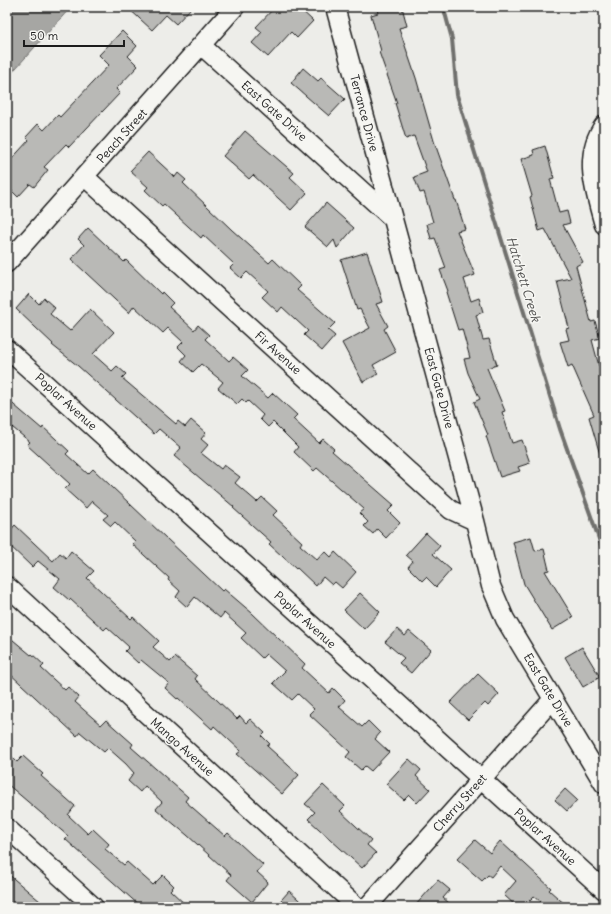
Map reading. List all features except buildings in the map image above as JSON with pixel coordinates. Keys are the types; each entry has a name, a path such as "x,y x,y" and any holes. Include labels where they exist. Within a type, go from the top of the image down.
{"street":[{"name":"Peach Street","path":"7,263 202,46 235,7"},
{"name":"Terrance Drive","path":"335,7 393,220"},
{"name":"East Gate Drive","path":"202,46 393,220 475,521 487,571 498,602 505,619 604,784"},
{"path":"604,125 595,141 592,155 594,185 604,225"},
{"name":"Fir Avenue","path":"85,177 451,510 475,521"},
{"name":"Poplar Avenue","path":"7,349 604,890"},
{"name":"Mango Avenue","path":"7,586 357,907"},
{"name":"Cherry Street","path":"366,907 553,699"},
{"path":"7,828 94,907"}],"shaded area":[{"path":"7,7 71,7 7,78"}],"waterway":[{"name":"Hatchett Creek","path":"447,7 445,13 452,39 457,95 560,429 604,553"}]}
